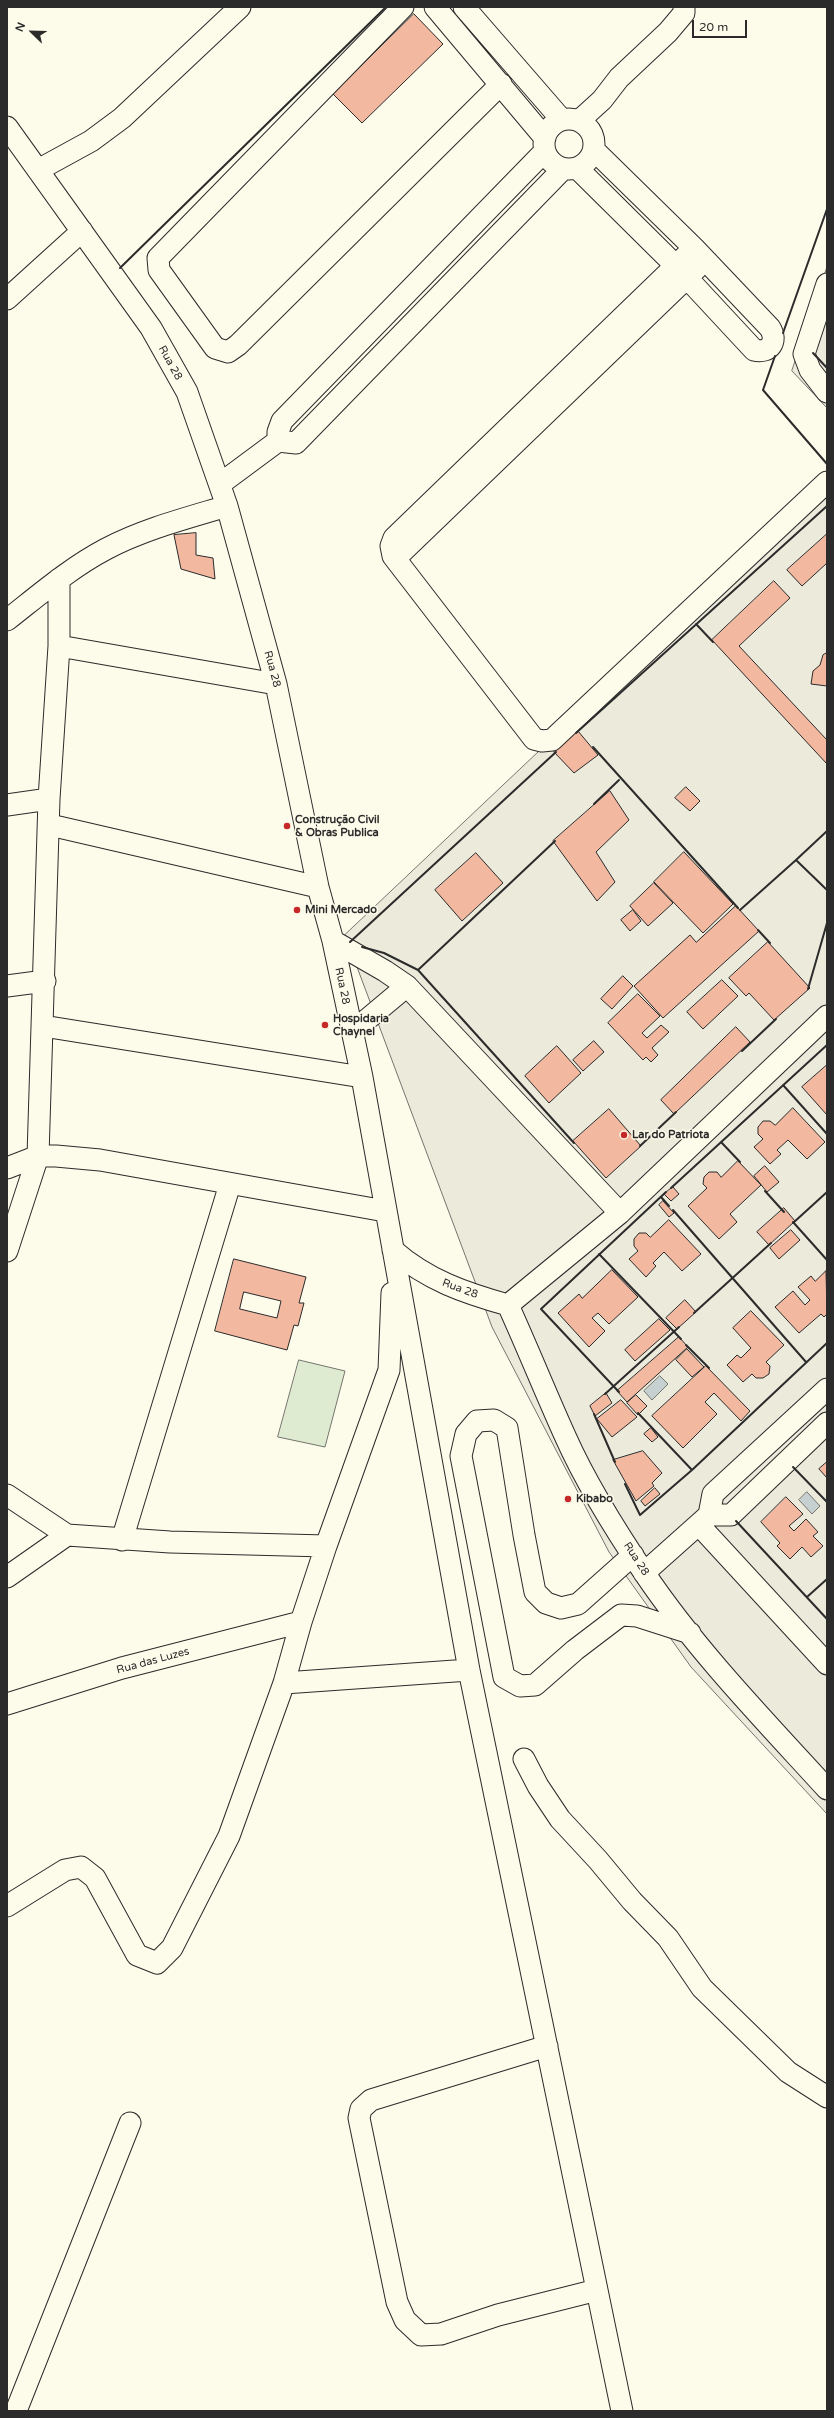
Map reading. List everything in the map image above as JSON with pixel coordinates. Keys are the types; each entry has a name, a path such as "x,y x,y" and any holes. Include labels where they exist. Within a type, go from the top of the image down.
{"street":[{"path":"38,170 91,141 122,118 240,7"},
{"path":"403,7 158,258 159,270 215,348 228,352 238,345 501,84"},
{"path":"435,7 501,84 545,145 549,159 570,168 681,272 754,350 760,352 768,350 774,343 774,336 770,328 699,254 594,150"},
{"path":"220,484 278,441 296,443 570,168 585,164 594,150 595,141 592,133 571,120 464,7"},
{"path":"278,441 278,432 282,421 545,145 554,123 571,120 602,100 618,78 668,32 684,13 684,7"},
{"name":"Rua 28","path":"7,127 151,328 187,392 220,484 276,684 318,887 333,942 362,1077 393,1250 425,1274 446,1286 465,1293 508,1304 566,1439 593,1490 644,1574 690,1633 827,1789"},
{"path":"7,299 82,231"},
{"path":"699,254 529,418 402,553 394,556 534,739 542,742 552,740 827,482"},
{"path":"827,284 804,354 805,362 827,392"},
{"path":"7,620 59,579 106,549 179,520 227,506"},
{"path":"7,1251 38,1156 50,825 49,799 59,646 59,579"},
{"path":"59,646 276,684"},
{"path":"7,806 49,799"},
{"path":"50,825 318,887"},
{"path":"333,942 407,986 620,1213"},
{"path":"7,986 45,981"},
{"path":"352,1032 407,986"},
{"path":"508,1304 620,1213 827,1016"},
{"path":"43,1026 362,1077"},
{"path":"7,1168 38,1156 100,1160 385,1211"},
{"path":"122,1540 230,1184"},
{"path":"7,1906 65,1870 81,1867 95,1878 137,1956 157,1963 172,1948 229,1836 284,1683 301,1622 326,1546 389,1370 393,1250"},
{"path":"393,1250 469,1670 622,2411"},
{"path":"644,1574 704,1520 713,1494 827,1389"},
{"path":"633,1555 578,1604 561,1608 546,1603 535,1592 524,1535 507,1428 494,1420 477,1421 466,1434 461,1456 504,1677 520,1686 535,1685 621,1615 637,1616 690,1633"},
{"path":"704,1520 731,1516 827,1423"},
{"path":"7,1495 67,1535 122,1540 326,1546"},
{"path":"704,1520 827,1664"},
{"path":"7,1577 67,1535"},
{"name":"Rua das Luzes","path":"7,1704 122,1668 301,1622"},
{"path":"284,1683 469,1670"},
{"path":"524,1759 538,1786 560,1819 598,1860 632,1901 668,1938 702,1988 788,2072 827,2097"},
{"path":"547,2046 371,2100 361,2109 359,2118 393,2287 397,2302 405,2320 421,2335 441,2334 498,2315 597,2290"},
{"path":"16,2411 130,2123"}],"green space":[{"path":"299,1360 345,1371 325,1447 278,1437"}],"shaded area":[{"path":"827,267 827,408 792,371"},
{"name":"Lar do Patriota","path":"827,479 827,1814 691,1667 609,1552 492,1327 345,935"},
{"path":"660,1376 668,1384 652,1400 644,1391"},
{"path":"807,1492 820,1506 812,1514 799,1500"}],"building":[{"path":"414,14 443,44 362,123 333,94"},
{"path":"196,533 196,555 213,558 215,579 181,569 174,535"},
{"path":"827,534 827,563 802,586 787,570"},
{"path":"774,581 790,598 739,646 827,740 827,764 712,640"},
{"path":"827,653 827,686 811,684 813,671 820,665 823,655"},
{"path":"578,731 598,755 574,773 554,752"},
{"path":"686,787 700,801 690,811 675,798"},
{"path":"610,791 629,820 596,852 615,882 597,901 553,841"},
{"path":"684,852 733,904 703,933 654,882"},
{"path":"476,853 503,883 462,921 435,890"},
{"path":"654,883 673,903 648,926 630,906"},
{"path":"736,906 759,931 663,1018 634,986 690,935 696,942"},
{"path":"633,910 641,921 630,931 621,920"},
{"path":"768,942 810,988 774,1020 749,993 746,996 729,978"},
{"path":"623,976 633,986 612,1009 601,999"},
{"path":"722,980 738,996 703,1029 687,1012"},
{"path":"638,994 660,1016 642,1033 647,1038 661,1025 669,1032 652,1048 658,1055 651,1062 646,1057 643,1060 608,1023"},
{"path":"736,1027 750,1042 674,1114 661,1100"},
{"path":"594,1041 604,1052 583,1071 573,1060"},
{"path":"557,1046 581,1073 549,1103 525,1076"},
{"path":"827,1065 827,1115 802,1087"},
{"path":"793,1108 825,1142 807,1159 788,1140 777,1150 781,1154 770,1164 754,1147 763,1139 758,1134 758,1127 763,1121 770,1121 775,1125"},
{"path":"609,1109 641,1146 606,1178 573,1141"},
{"path":"738,1161 761,1185 730,1214 737,1222 719,1239 688,1206 707,1188 703,1184 704,1177 709,1172 717,1172 721,1177"},
{"path":"765,1166 779,1182 767,1192 754,1176"},
{"path":"673,1187 679,1194 671,1201 664,1194"},
{"path":"663,1201 674,1213 669,1217 659,1205"},
{"path":"784,1208 795,1221 769,1245 757,1232"},
{"path":"669,1220 701,1254 682,1271 664,1252 653,1263 656,1266 646,1277 629,1259 638,1251 634,1246 634,1239 639,1233 646,1233 650,1237"},
{"path":"791,1230 800,1240 779,1259 770,1248"},
{"path":"234,1259 306,1277 299,1303 304,1303 298,1326 294,1325 287,1350 215,1331","holes":["244,1292 281,1301 277,1318 240,1309"]},
{"path":"612,1270 638,1297 609,1324 598,1313 592,1318 605,1331 589,1347 558,1313 579,1294 582,1298"},
{"path":"826,1271 827,1314 824,1317 821,1314 799,1333 775,1307 793,1291 805,1305 810,1300 798,1287 811,1276 815,1281"},
{"path":"685,1300 696,1312 677,1329 666,1318"},
{"path":"751,1311 784,1345 766,1362 770,1366 769,1374 763,1378 756,1378 752,1374 743,1382 727,1365 737,1355 741,1358 751,1348 733,1328"},
{"path":"659,1319 670,1330 635,1361 625,1350"},
{"path":"679,1337 688,1347 627,1402 617,1391"},
{"path":"687,1349 704,1367 692,1377 676,1360"},
{"path":"706,1366 750,1411 741,1421 714,1393 705,1402 717,1414 683,1448 652,1416"},
{"path":"606,1393 612,1403 595,1416 590,1406"},
{"path":"636,1395 647,1406 638,1415 627,1403"},
{"path":"621,1400 637,1417 612,1437 597,1419"},
{"path":"651,1428 658,1437 652,1442 644,1434"},
{"path":"643,1451 662,1473 652,1483 654,1486 636,1501 613,1460"},
{"path":"827,1462 827,1478 819,1469"},
{"path":"655,1488 660,1494 645,1506 641,1501"},
{"path":"786,1497 803,1514 789,1526 794,1531 806,1519 818,1532 813,1536 823,1546 811,1557 802,1547 790,1559 777,1546 780,1543 761,1522"}],"wall":[{"path":"120,268 386,7"},
{"path":"783,333 827,209"},
{"path":"813,353 827,368"},
{"path":"775,356 763,390 827,464"},
{"path":"576,733 827,506"},
{"path":"696,624 713,642"},
{"path":"593,747 738,908"},
{"path":"350,942 556,752"},
{"path":"594,804 619,780"},
{"path":"827,831 796,860 827,890"},
{"path":"418,970 555,841"},
{"path":"740,910 796,860"},
{"path":"808,989 827,923"},
{"path":"758,930 770,943"},
{"path":"362,947 384,953 418,970 574,1143"},
{"path":"742,1051 776,1019"},
{"path":"671,1188 827,1045"},
{"path":"783,1085 827,1134"},
{"path":"640,1146 676,1112"},
{"path":"721,1142 740,1162"},
{"path":"765,1191 784,1212"},
{"path":"619,1392 541,1309 666,1192"},
{"path":"793,1223 827,1192"},
{"path":"661,1197 669,1206"},
{"path":"673,1210 806,1362"},
{"path":"793,1222 827,1260"},
{"path":"694,1313 771,1243"},
{"path":"599,1254 681,1339"},
{"path":"605,1394 679,1327"},
{"path":"625,1484 640,1515 692,1470 827,1343"},
{"path":"686,1345 709,1368"},
{"path":"638,1413 692,1470"},
{"path":"594,1414 615,1462"},
{"path":"793,1467 827,1502"},
{"path":"736,1521 827,1619"},
{"path":"807,1597 827,1579"}],"place":[{"name":"Construção Civil & Obras Publica","path":"287,826"},
{"name":"Mini Mercado","path":"297,910"},
{"name":"Hospidaria Chaynel","path":"325,1025"},
{"name":"Lar do Patriota","path":"624,1135"},
{"name":"Kibabo","path":"568,1499"}]}
